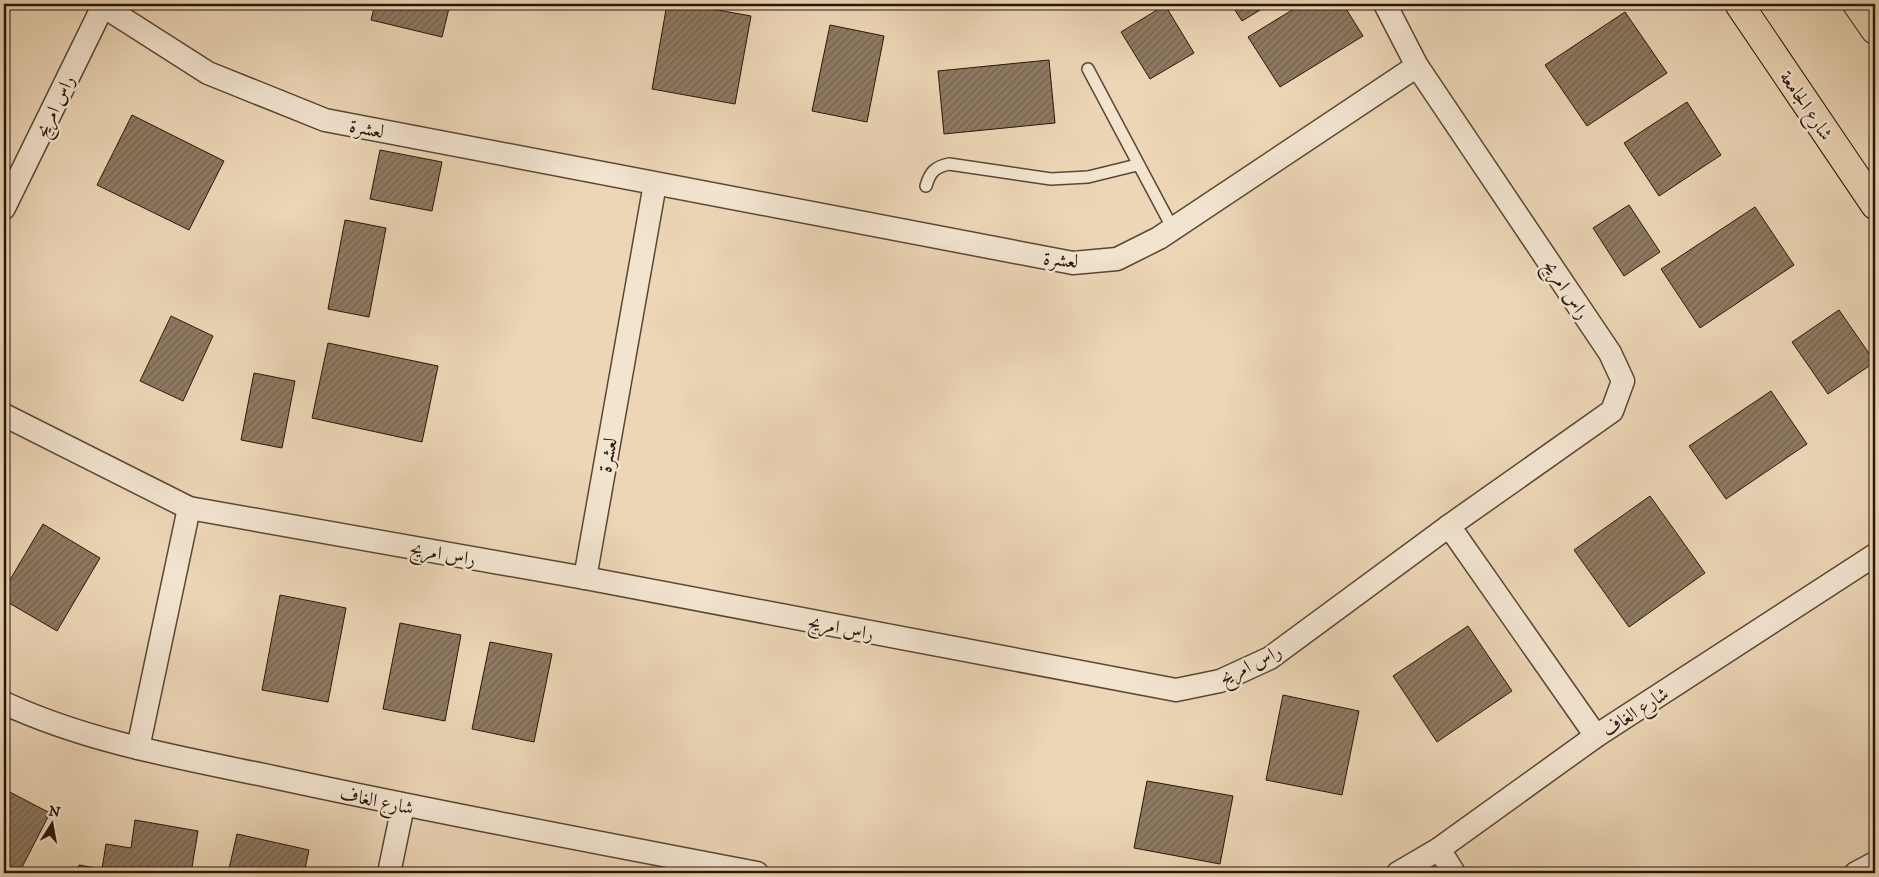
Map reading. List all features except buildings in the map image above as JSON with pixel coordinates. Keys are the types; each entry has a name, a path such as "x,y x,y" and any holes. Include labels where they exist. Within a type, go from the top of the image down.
{"main road":[{"name":"شارع الجامعة","path":"1739,4 1875,205"},
{"path":"1857,4 1875,30"}],"street":[{"name":"راس امريح","path":"4,415 189,508 585,578 1176,690 1220,681 1270,658 1449,526 1612,411 1623,381 1610,354 1417,66 1385,4"},
{"name":"راس امريح","path":"4,208 104,5"},
{"name":"لعشرة","path":"104,5 208,73 325,120 1072,263 1117,259 1173,228 1417,66"},
{"name":"لعشرة","path":"585,578 655,184"},
{"path":"138,748 189,508"},
{"path":"1449,526 1596,736"},
{"name":"شارع الغاف","path":"1398,873 1438,849 1596,736 1875,555"},
{"name":"شارع الغاف","path":"4,703 39,719 138,748 403,806 757,873"},
{"path":"389,873 403,806"},
{"path":"1438,849 1454,873"},
{"path":"1856,873 1875,863"}],"lane":[{"path":"1088,69 1137,165 1173,228"},
{"path":"926,186 929,175 937,167 949,164 1051,179 1088,177 1137,165"}]}
